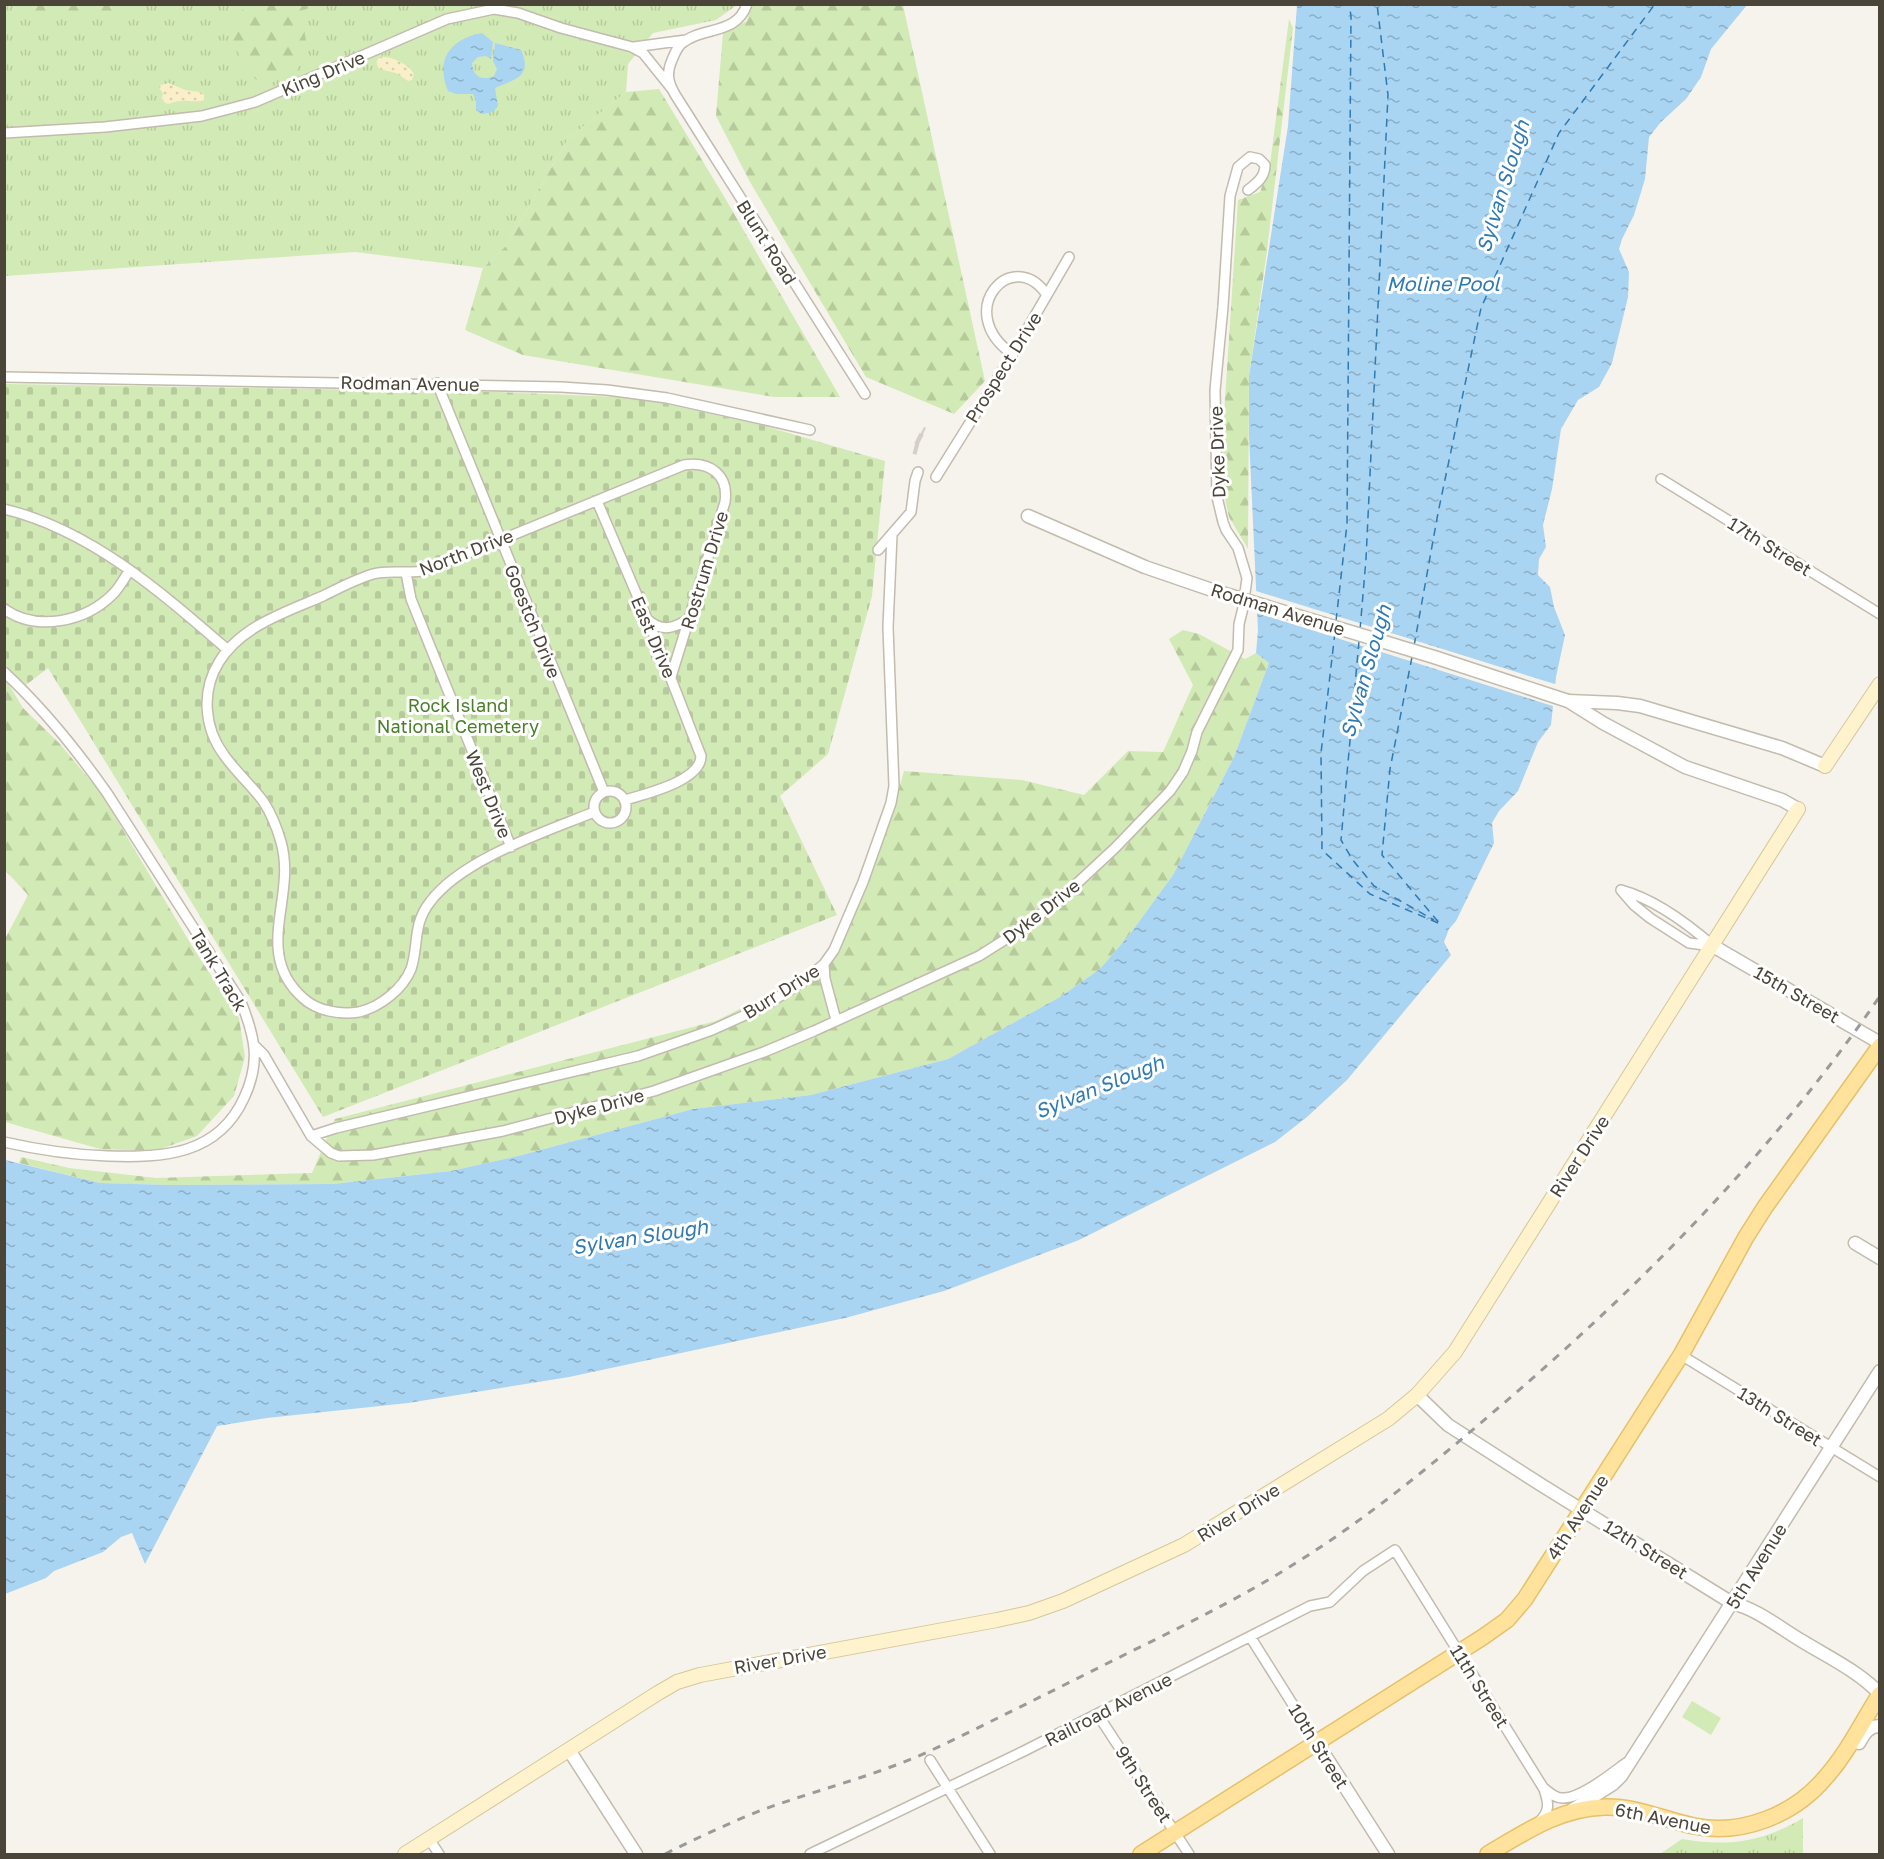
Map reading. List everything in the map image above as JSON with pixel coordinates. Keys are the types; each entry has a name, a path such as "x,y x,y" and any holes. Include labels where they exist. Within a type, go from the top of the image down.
{"main road":[{"path":"1825,766 1880,684"},
{"name":"River Drive","path":"405,1854 677,1682 700,1675 997,1620 1029,1613 1063,1601 1184,1545 1388,1419 1417,1395 1455,1352 1798,809"},
{"name":"4th Avenue","path":"1141,1854 1499,1627 1513,1614 1680,1355 1758,1217 1880,1045"},
{"name":"6th Avenue","path":"1566,1814 1590,1809 1615,1808 1638,1811 1694,1826 1731,1828 1768,1819 1813,1791 1838,1761 1880,1694"},
{"name":"5th Avenue","path":"1488,1854 1538,1824 1566,1814"}],"street":[{"path":"672,88 668,79 670,64 680,45 729,25 744,14 747,4"},
{"name":"King Drive","path":"4,133 105,127 202,116 255,102 439,23 479,11 494,9 518,13 561,28 632,47"},
{"path":"632,47 688,40"},
{"name":"Blunt Road","path":"632,47 643,53 672,88 865,394"},
{"name":"Dyke Drive","path":"255,1046 264,1055 311,1136 331,1153 339,1156 355,1156 503,1131 654,1091 696,1077 764,1052 959,966 1028,926 1115,848 1170,791 1183,772 1197,732 1238,650 1239,624 1247,578 1239,548 1223,522 1217,497 1215,390 1230,196 1238,167 1250,157 1259,159 1265,171 1261,179 1248,190"},
{"name":"Prospect Drive","path":"936,477 1069,257"},
{"path":"1012,354 998,340 988,320 987,300 991,292 1003,282 1020,277 1027,278 1042,288 1047,296"},
{"name":"Rodman Avenue","path":"4,377 561,387 641,394 735,412 810,430"},
{"name":"Goestch Drive","path":"437,383 604,792"},
{"name":"North Drive","path":"228,650 236,640 260,625 356,581 383,572 406,573 428,570 684,465 695,463 710,467"},
{"name":"Rostrum Drive","path":"671,677 726,502 725,486 716,471 710,467"},
{"path":"878,550 911,513 918,472"},
{"name":"17th Street","path":"1661,478 1880,614"},
{"name":"East Drive","path":"597,501 702,756 692,773 686,778 625,800"},
{"path":"4,509 25,514 66,531 159,591 228,650 210,683 207,708 209,724 212,735 224,756 263,802 276,827 284,854 277,954 287,981 312,1005 338,1013 361,1011 392,995 405,980 411,968 416,934 422,915 430,901 466,870 490,856 594,812"},
{"name":"Rodman Avenue","path":"1028,516 1145,567 1212,590 1382,640 1568,701"},
{"name":"Burr Drive","path":"311,1136 336,1128 638,1056 669,1046 763,1007 804,981 824,964 834,950 848,919 891,803 894,771 888,627 892,535"},
{"path":"4,609 22,619 36,622 59,622 73,618 95,608 113,594 129,571"},
{"name":"West Drive","path":"406,573 411,600 511,847"},
{"path":"645,618 654,626 668,627 677,626 690,618"},
{"name":"Tank Track","path":"4,672 53,722 107,793 241,1002 254,1036 255,1046 255,1061 251,1078 237,1112 210,1139 184,1151 161,1156 72,1155 4,1142"},
{"path":"1568,701 1632,704 1782,748 1825,766"},
{"path":"1568,701 1603,723 1685,767 1782,800 1798,809"},
{"path":"604,792 618,793 625,800 623,816 615,822 605,822 594,812 594,802 604,792"},
{"name":"15th Street","path":"1713,946 1689,943 1650,918 1620,890 1641,895 1695,930 1713,946 1880,1045"},
{"path":"824,964 825,979 836,1020"},
{"path":"1855,1242 1880,1258"},
{"name":"13th Street","path":"1680,1355 1880,1476"},
{"name":"5th Avenue","path":"1566,1814 1613,1784 1621,1776 1880,1371"},
{"name":"12th Street","path":"1417,1395 1448,1425 1732,1603 1745,1606 1868,1682 1880,1694"},
{"name":"11th Street","path":"1395,1550 1545,1789"},
{"name":"Railroad Avenue","path":"810,1854 948,1789 1251,1638 1310,1606 1330,1602 1363,1571 1395,1550"},
{"name":"10th Street","path":"1251,1638 1388,1854"},
{"name":"9th Street","path":"1098,1714 1189,1854"},
{"path":"1813,1791 1845,1763 1866,1731 1873,1726 1880,1726"},
{"path":"569,1750 636,1854"},
{"path":"930,1760 990,1854"},
{"name":"5th Avenue","path":"1545,1789 1561,1798 1571,1797 1606,1778 1631,1760"},
{"path":"1538,1824 1549,1808 1545,1789"},
{"path":"429,1839 439,1854"}],"green space":[{"path":"5,5 737,5 716,20 653,33 628,64 626,92 568,139 506,246 483,268 355,252 5,276"},
{"path":"9,5 122,5 122,13 108,19 92,13 47,17"},
{"path":"247,5 317,5 301,11 308,53 294,73 264,86 247,72 226,27"},
{"path":"751,5 903,5 985,381 954,414 866,377 750,182 716,116 723,33 747,21"},
{"path":"1289,19 1293,28 1267,251 1249,376 1248,549 1229,517 1220,476 1238,200 1260,192 1270,164"},
{"path":"659,89 840,397 774,397 523,355 465,330 483,268 506,246 568,139 626,92"},
{"name":"Rock Island National Cemetery","path":"5,384 498,392 619,397 658,402 761,425 885,461 872,596 828,754 780,796 837,915 323,1117 48,668 26,685 5,665"},
{"path":"1183,630 1199,634 1245,659 1256,653 1269,663 1234,757 1173,875 1130,934 1100,969 1060,997 948,1059 811,1095 693,1109 522,1155 451,1171 333,1184 170,1185 100,1183 19,1163 21,1157 69,1168 156,1178 312,1173 335,1119 716,1021 830,963 887,831 904,771 1022,780 1084,795 1128,751 1163,752 1193,685 1169,639"},
{"path":"4,680 23,708 59,743 101,793 192,946 239,1018 245,1057 234,1096 197,1136 155,1151 100,1149 5,1122 5,939 28,895 5,870"},
{"path":"1692,1701 1721,1718 1711,1735 1682,1717"},
{"path":"1803,1818 1803,1854 1660,1854 1682,1839 1714,1842 1744,1840 1774,1833"}],"sand":[{"path":"380,57 400,61 412,70 414,74 412,80 408,81 396,73 379,69 376,62"},
{"path":"169,83 185,90 200,92 204,95 204,100 165,103 159,87"}],"water":[{"name":"Moline Pool","path":"1297,5 1747,5 1711,49 1701,77 1686,99 1661,122 1649,137 1645,179 1634,215 1619,249 1629,272 1628,297 1612,363 1599,387 1578,400 1561,429 1552,489 1543,525 1546,547 1539,559 1538,575 1550,587 1554,607 1565,635 1556,677 1551,725 1538,742 1518,791 1499,811 1492,823 1494,843 1444,942 1451,955 1347,1080 1307,1117 1275,1142 1079,1240 944,1291 845,1318 569,1377 408,1403 267,1418 217,1426 145,1564 132,1533 121,1537 103,1552 54,1571 46,1578 5,1594 5,1160 100,1183 170,1185 333,1184 451,1171 522,1155 693,1109 811,1095 948,1059 1060,997 1100,969 1130,934 1173,875 1234,757 1269,663 1256,653 1258,630 1249,436 1249,376 1288,126"},
{"path":"482,33 493,42 491,59 486,56 478,57 472,63 476,75 482,78 494,76 497,69 493,61 495,43 521,50 525,66 520,76 495,88 498,106 493,112 482,114 476,110 476,100 473,94 456,94 448,91 443,70 448,53 454,46 461,40"}],"pier":[{"path":"1253,590 1558,685 1556,707 1254,612"}],"ferry route":[{"path":"1336,621 1347,524 1351,16 1349,4"},
{"path":"1360,630 1366,559 1388,95 1377,4"},
{"path":"1414,646 1438,513 1481,308 1559,133 1655,4"},
{"path":"1335,632 1321,753 1322,850 1370,894 1438,923"},
{"path":"1359,641 1341,840 1352,859 1374,886 1434,920"},
{"path":"1412,657 1390,769 1382,855 1440,924"}],"tunnel":[{"path":"917,438 921,440"},
{"path":"914,448 918,449"}],"railway":[{"path":"665,1854 762,1810 870,1774 934,1749 1217,1608 1279,1573 1353,1525 1430,1465 1556,1357 1706,1212 1797,1107 1880,996"}],"water label":[{"name":"Sylvan Slough","path":"1502,186"},
{"name":"Sylvan Slough","path":"1365,671"},
{"name":"Sylvan Slough","path":"1099,1086"},
{"name":"Sylvan Slough","path":"640,1236"}]}
